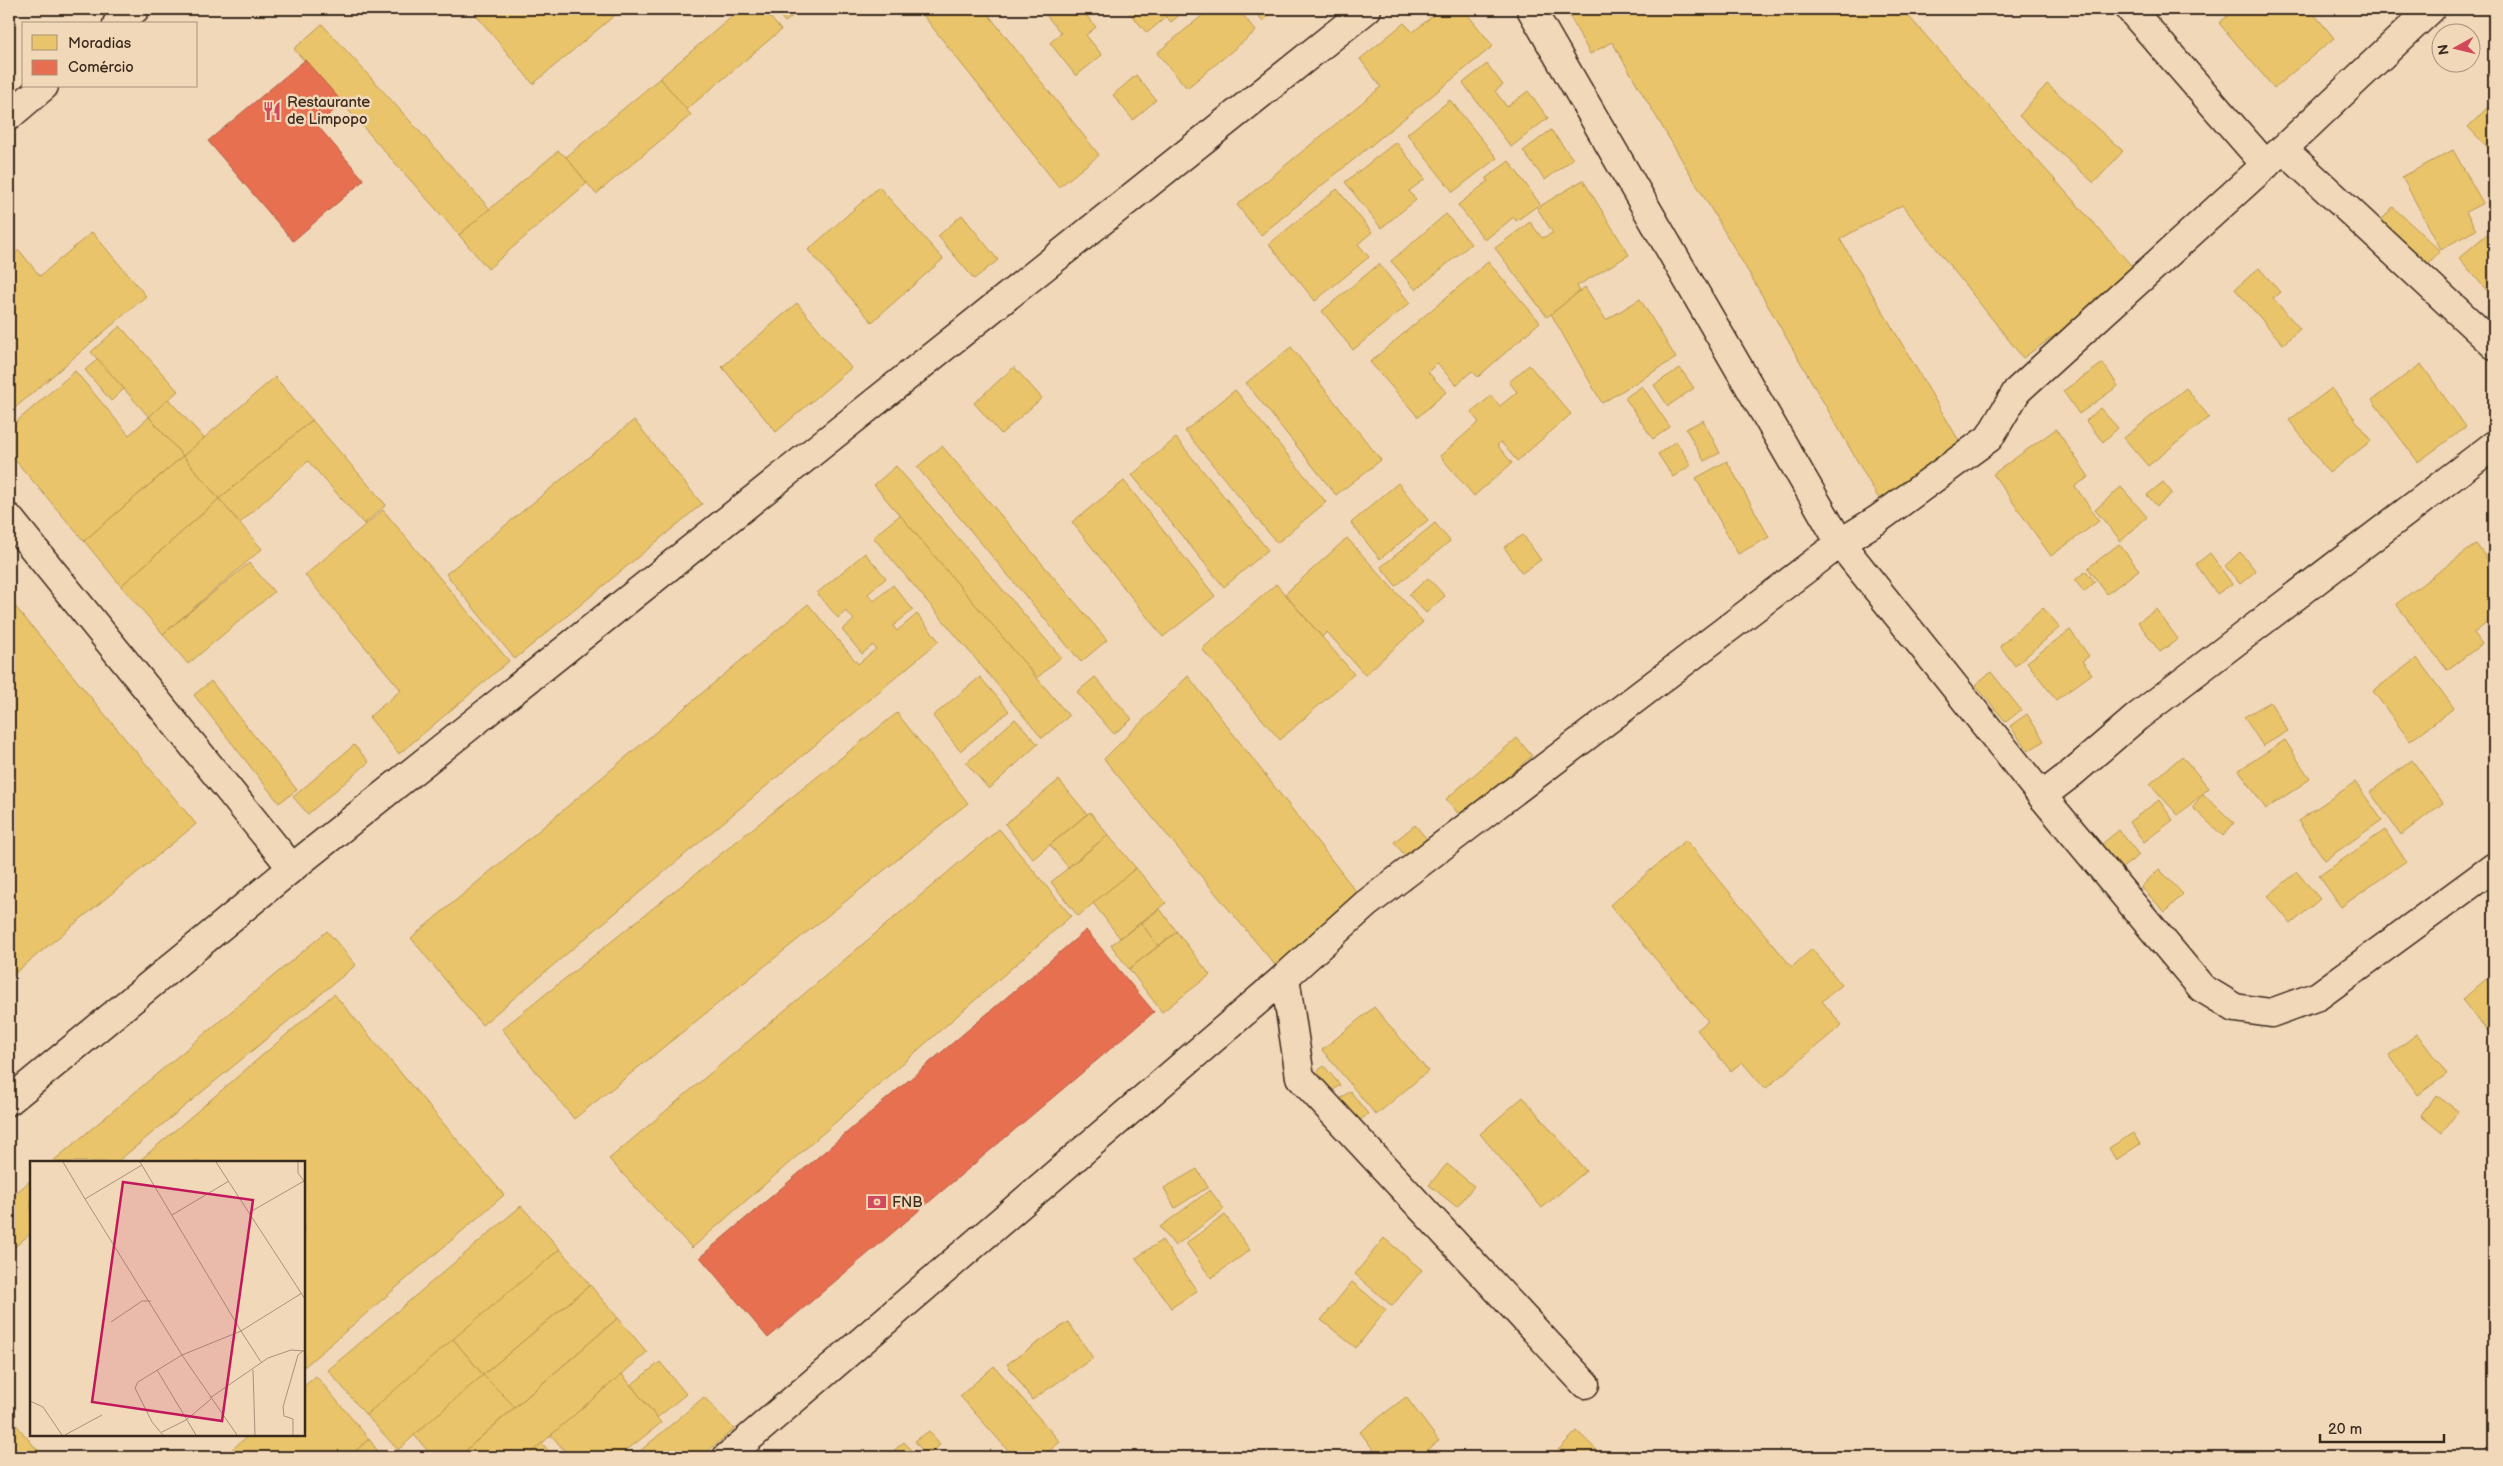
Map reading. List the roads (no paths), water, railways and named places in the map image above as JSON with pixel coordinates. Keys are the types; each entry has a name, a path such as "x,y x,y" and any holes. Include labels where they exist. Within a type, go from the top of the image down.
{"main road":[{"path":"119,22 135,9"},
{"path":"9,1100 292,868 1367,9"},
{"path":"1531,9 1840,543 2042,796 2202,988 2235,1008 2271,1013 2318,996 2494,867"},
{"path":"2130,9 2274,157 2494,345"},
{"path":"727,1457 1285,977 1366,904 1840,543 1877,520 1989,438 2018,392 2274,157 2431,9"},
{"path":"9,116 42,88"},
{"path":"2042,796 2136,717 2494,445"},
{"path":"9,518 292,868"},
{"path":"1285,977 1300,1077 1584,1384"}],"place":[{"name":"Restaurante de Limpopo","path":"272,111"},
{"name":"FNB","path":"877,1202"}]}
